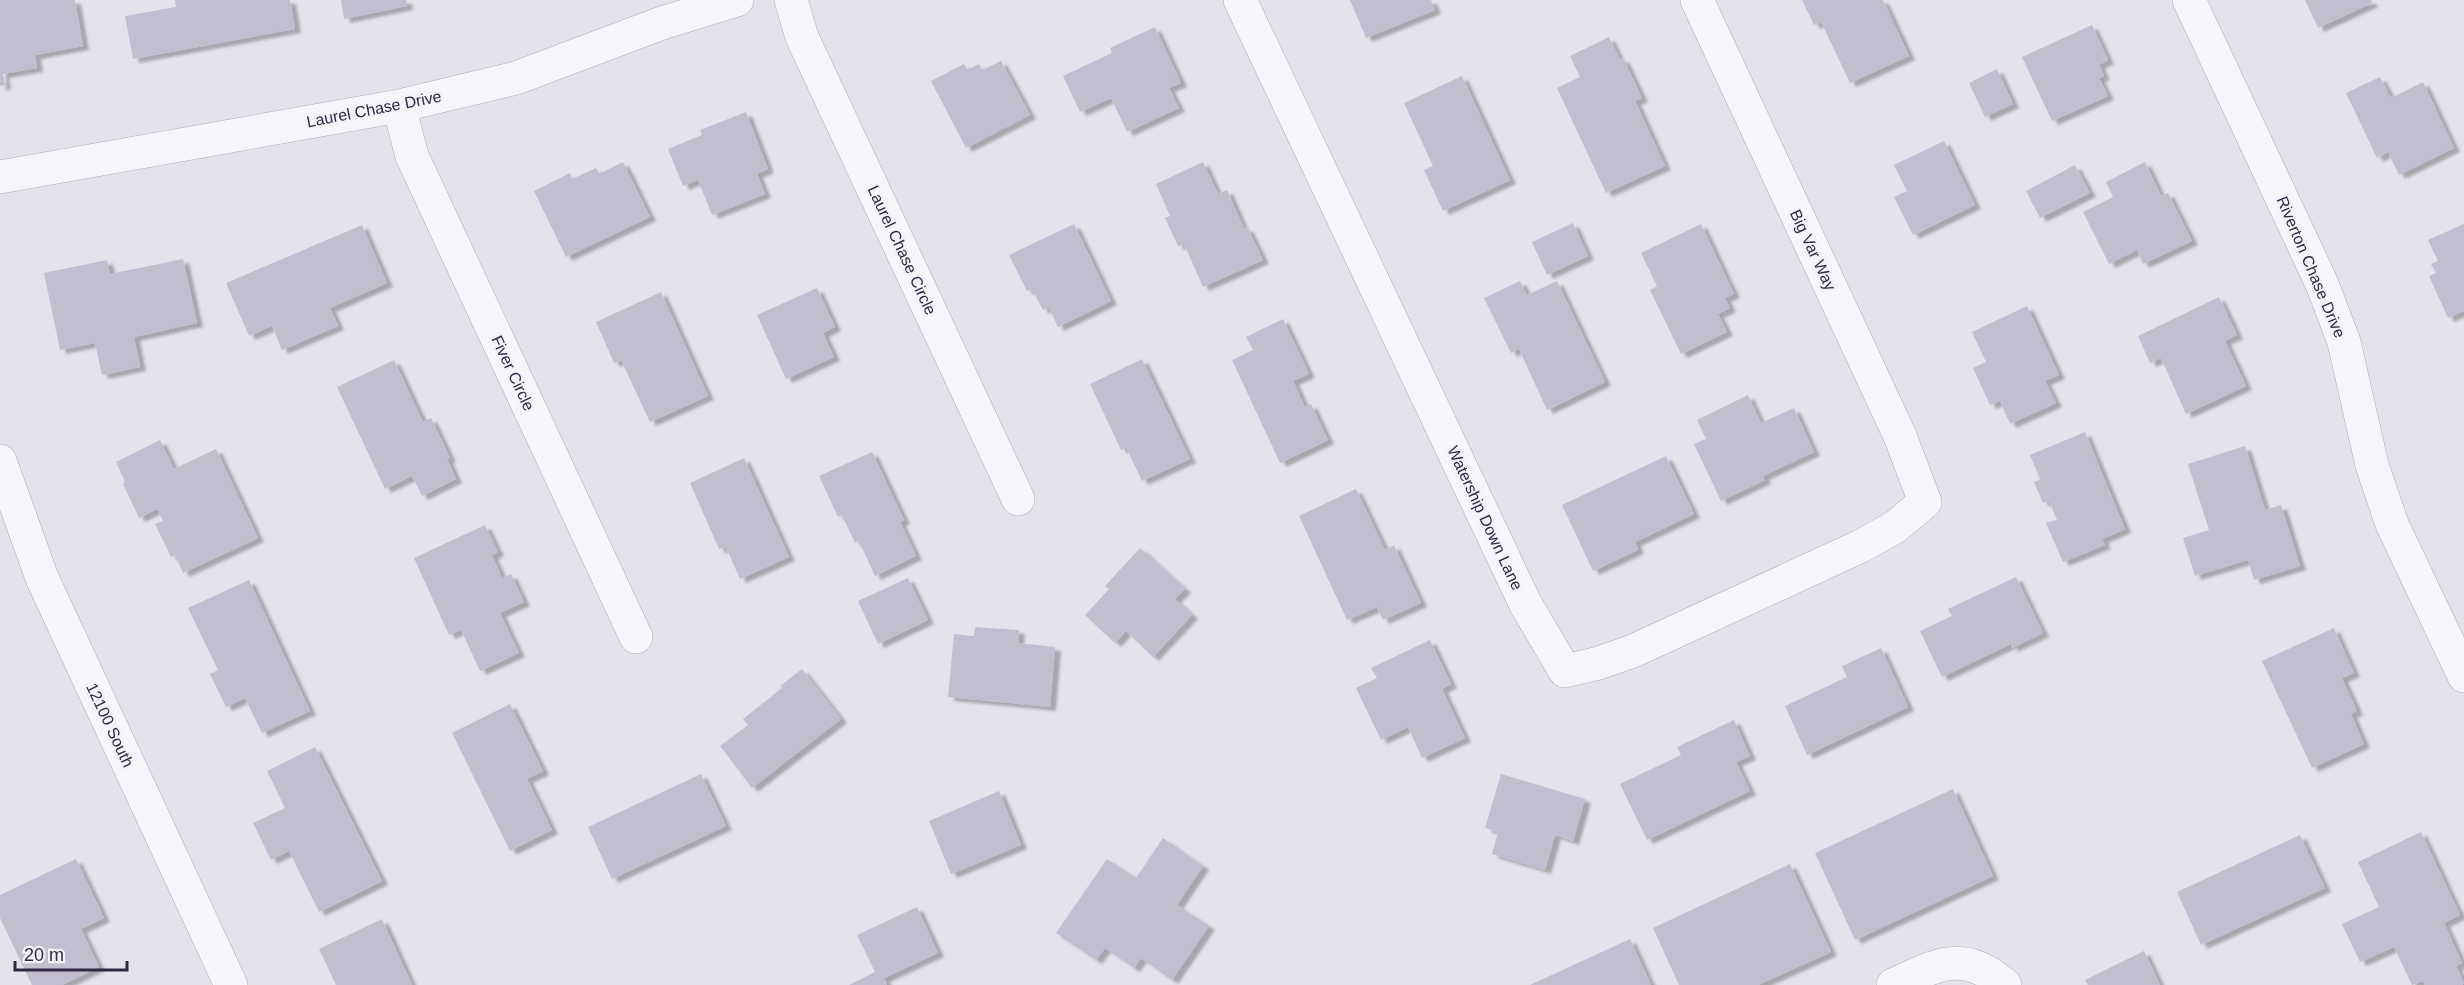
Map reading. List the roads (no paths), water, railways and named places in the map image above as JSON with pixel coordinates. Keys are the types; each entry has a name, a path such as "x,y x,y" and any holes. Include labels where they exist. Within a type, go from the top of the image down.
{"street":[{"name":"Laurel Chase Drive","path":"0,177 399,106 516,78 662,23 737,0"},
{"name":"Laurel Chase Circle","path":"791,0 802,37 1018,499"},
{"name":"Watership Down Lane","path":"1240,0 1526,605 1565,671 1633,651 1861,546 1895,526 1924,502"},
{"name":"Big Var Way","path":"1697,0 1900,436 1924,502"},
{"name":"Riverton Chase Drive","path":"2189,0 2322,284 2344,342 2372,465 2392,524 2464,676"},
{"name":"Fiver Circle","path":"399,106 412,156 636,636"},
{"name":"12100 South","path":"0,461 42,578 231,985"},
{"path":"1893,985 1936,965 1960,962 1984,969 2005,985"}]}
